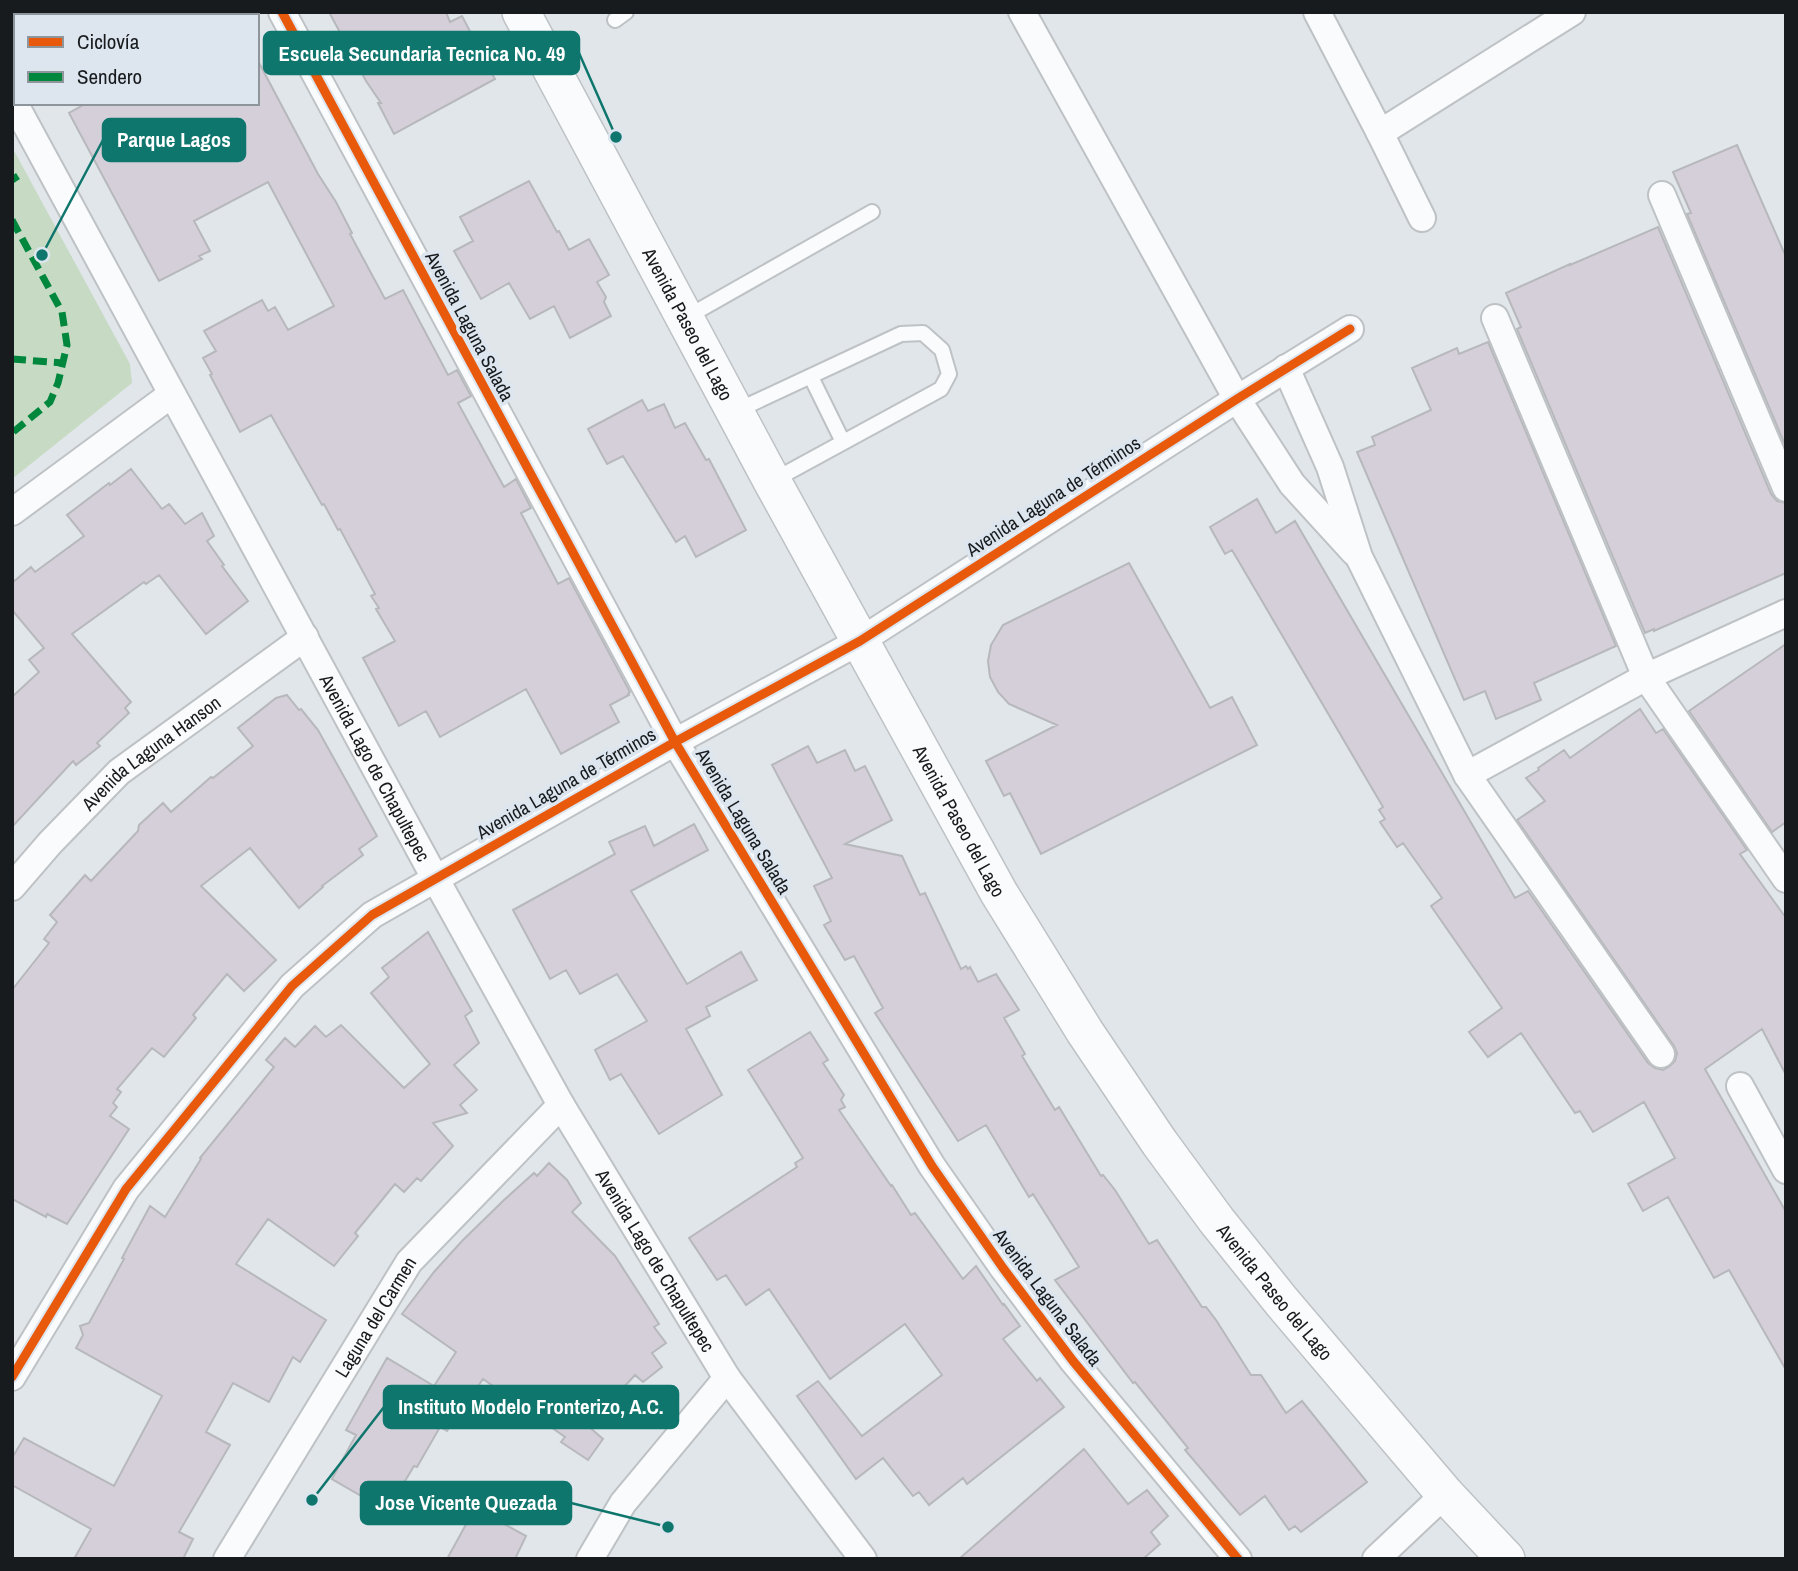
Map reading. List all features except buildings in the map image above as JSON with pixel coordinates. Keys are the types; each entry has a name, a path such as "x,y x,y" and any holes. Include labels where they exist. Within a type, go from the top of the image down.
{"main road":[{"name":"Avenida Paseo del Lago","path":"521,12 772,481 999,894 1085,1032 1159,1142 1217,1221 1445,1494 1506,1559"}],"street":[{"name":"Avenida Laguna Salada","path":"282,12 675,742 932,1166 1003,1268 1073,1361 1238,1559"},
{"path":"1022,12 1237,398 1292,484 1359,557"},
{"path":"1317,12 1422,218"},
{"path":"1380,133 1572,12"},
{"name":"Avenida Lago de Chapultepec","path":"15,105 561,1105 727,1378 863,1559"},
{"path":"1662,195 1786,488"},
{"path":"1495,318 1646,677 1786,879"},
{"name":"Avenida Laguna de Términos","path":"12,1377 126,1189 292,985 372,915 675,742 860,641 1237,398 1350,329"},
{"path":"1286,368 1330,467 1359,557 1467,775 1661,1054"},
{"path":"12,512 172,394"},
{"path":"1467,775 1646,677 1786,613"},
{"name":"Avenida Laguna Hanson","path":"12,887 50,843 120,772 305,637"},
{"path":"1740,1086 1786,1170"},
{"name":"Laguna del Carmen","path":"226,1559 409,1262 561,1105"},
{"path":"590,1559 622,1503 727,1378"},
{"path":"1376,1559 1445,1494"}],"lane":[{"path":"685,318 872,212"},
{"path":"736,411 901,334 923,333 942,350 949,374 941,389 772,481"},
{"path":"811,377 843,442"}],"green space":[{"path":"12,147 130,364 132,383 12,479"}],"marked path":[{"path":"12,180 18,176"},
{"path":"12,220 62,312 67,345 58,383 50,402 12,433"},
{"path":"12,359 63,363"}],"cycle path":[{"path":"282,12 675,742 932,1166 1003,1268 1073,1361 1238,1559"},
{"path":"12,1377 126,1189 292,986 372,915 675,742 860,641 1350,329"}],"place":[{"name":"Escuela Secundaria Tecnica No. 49","path":"616,137"},
{"name":"Parque Lagos","path":"42,255"},
{"name":"Instituto Modelo Fronterizo, A.C.","path":"312,1500"},
{"name":"Jose Vicente Quezada","path":"668,1527"}]}
